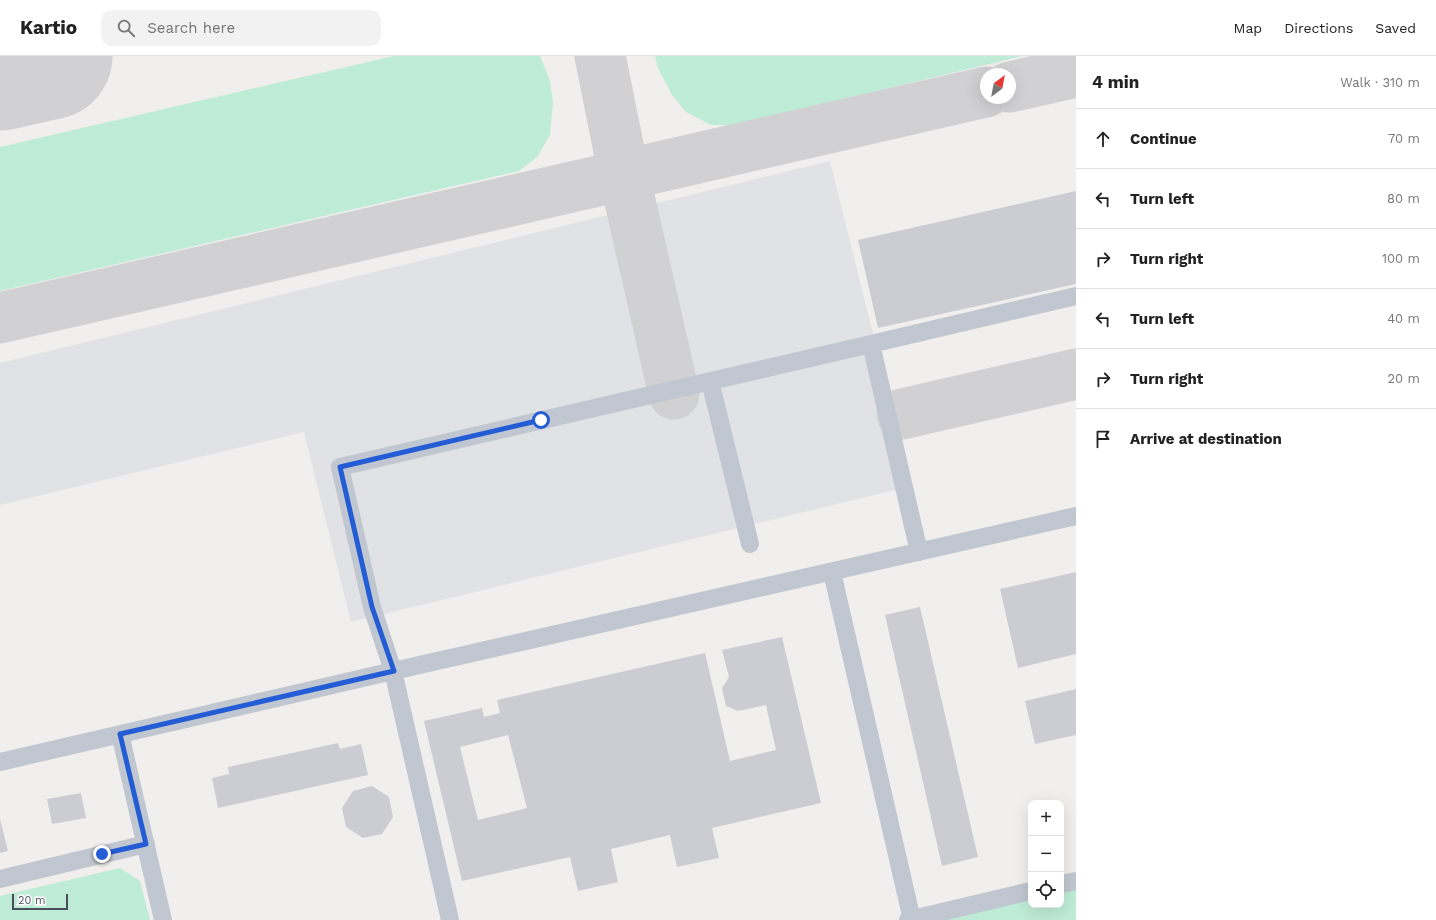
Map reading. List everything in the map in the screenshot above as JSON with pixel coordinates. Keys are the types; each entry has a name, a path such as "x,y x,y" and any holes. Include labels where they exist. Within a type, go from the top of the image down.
{"street":[{"path":"450,920 394,671 372,607 340,467 1076,296"},
{"path":"870,344 919,552"},
{"path":"710,381 750,544"},
{"path":"0,762 1076,516"},
{"path":"832,572 910,920 1028,892"},
{"path":"120,734 163,920"},
{"path":"0,879 146,844"},
{"path":"1064,883 1076,881"}],"shaded area":[{"path":"830,161 911,486 351,622 304,432 0,505 0,363"}],"green space":[{"path":"394,56 540,56 550,81 553,102 550,135 537,157 519,171 0,291 0,147"},
{"path":"655,56 1022,56 736,125 711,125 686,112 672,95 658,68"},
{"path":"120,868 140,881 150,920 0,920 0,896"},
{"path":"1076,889 1076,920 948,920 1028,900 1028,908 1064,908 1064,891"}],"building":[{"path":"1076,191 1076,284 878,328 858,240"},
{"path":"1076,572 1076,654 1018,668 1000,589"},
{"path":"920,607 978,857 942,866 885,615"},
{"path":"782,637 821,803 712,828 719,858 677,867 670,835 611,849 618,882 578,891 570,857 462,881 424,721 482,708 484,717 500,713 497,700 705,653 730,761 776,750 766,705 738,711 726,706 722,688 729,677 722,650","holes":["508,735 527,808 478,820 460,747"]},
{"path":"1076,689 1076,735 1035,744 1025,701"},
{"path":"338,743 340,749 361,744 368,775 218,808 212,778 229,774 228,767"},
{"path":"372,786 389,797 393,817 382,834 363,838 346,827 342,808 353,791"},
{"path":"81,793 86,818 52,824 47,799"},
{"path":"0,819 8,851 0,853"}],"taxiway":[{"path":"600,56 624,175 674,394"},
{"path":"1016,86 1076,72"},
{"path":"0,318 980,93"},
{"path":"902,414 1076,374"}],"runway":[{"path":"0,67 49,56"}],"route":[{"path":"102,854 146,844 120,734 394,671 372,607 340,467 541,420"}]}
